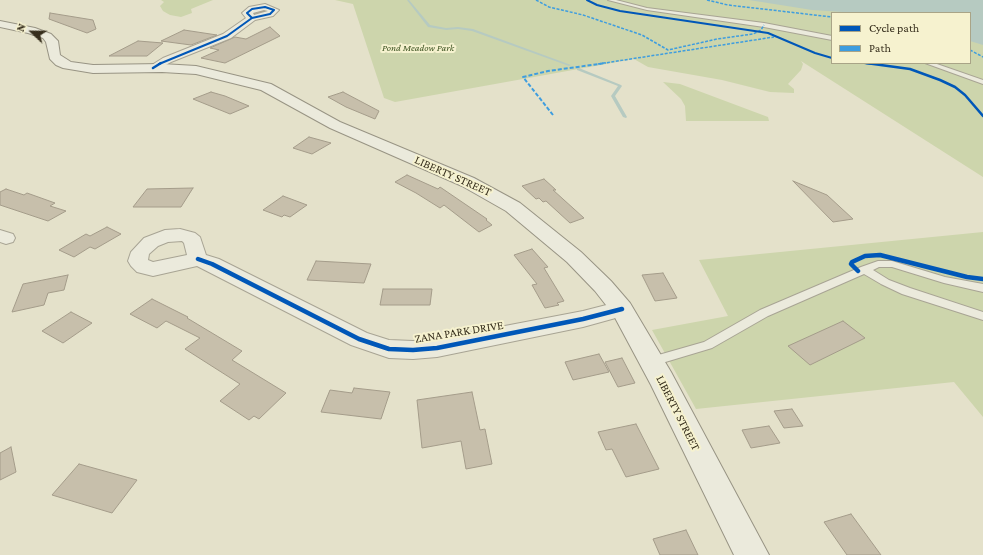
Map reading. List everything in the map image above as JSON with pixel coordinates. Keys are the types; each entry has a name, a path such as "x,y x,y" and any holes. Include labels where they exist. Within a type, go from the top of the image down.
{"main road":[{"name":"LIBERTY STREET","path":"0,24 31,30 47,36 52,41 54,56 60,62 68,65 94,69 153,68 203,71 266,87 335,125 488,191 522,212 594,276 622,309 652,361 752,555"}],"street":[{"path":"153,68 167,60 227,36 252,18"},
{"name":"ZANA PARK DRIVE","path":"198,259 212,264 359,339 389,349 413,350 437,348 583,319 622,309"}],"lane":[{"path":"610,0 647,9 764,25 831,38"},
{"path":"931,64 983,82"},
{"path":"652,361 689,352 708,345 755,318 878,264 892,264 944,280 983,288"},
{"path":"864,269 886,282 906,291 983,316"}],"green space":[{"path":"161,0 213,0 191,9 192,13 181,17 170,15 163,11 160,6 164,2"},
{"name":"Pond Meadow Park","path":"335,0 983,0 983,177 801,61 803,64 801,70 788,84 794,89 794,93 770,92 722,80 648,67 634,59 395,102 384,98 353,4"},
{"path":"663,82 680,84 768,117 769,121 686,121 685,106 681,99"},
{"path":"983,232 983,417 954,382 696,409 652,330 728,316 699,260"}],"shaded area":[{"path":"749,0 983,0 983,45 971,41 971,12 843,12 812,10"}],"building":[{"path":"50,13 93,20 96,29 87,33 49,19"},
{"path":"270,27 280,36 225,63 201,58 219,50 210,48 235,37 246,39"},
{"path":"184,30 217,35 191,45 161,41"},
{"path":"138,41 163,43 147,56 109,56"},
{"path":"211,92 249,106 230,114 193,99"},
{"path":"343,92 379,111 375,119 346,107 328,97"},
{"path":"309,137 331,143 312,154 293,148"},
{"path":"407,175 438,189 440,187 487,219 486,220 492,225 479,232 444,205 440,208 395,182"},
{"path":"544,179 556,190 553,190 584,218 570,223 546,201 543,202 539,198 536,199 522,186"},
{"path":"793,181 827,195 853,219 833,222"},
{"path":"193,188 181,207 133,207 147,189"},
{"path":"6,189 24,195 27,193 55,203 50,206 66,211 48,221 0,205 0,192"},
{"path":"283,196 307,205 290,217 284,215 282,217 263,210"},
{"path":"107,227 121,234 95,249 90,247 74,257 59,250 86,234 90,236"},
{"path":"532,249 548,267 544,268 564,301 557,303 559,305 545,308 532,285 537,284 514,255"},
{"path":"316,261 371,264 364,283 307,280"},
{"path":"663,273 677,298 655,301 642,275"},
{"path":"68,275 64,290 48,293 44,305 12,312 23,284"},
{"path":"383,289 432,289 430,305 380,305"},
{"path":"152,299 188,317 187,318 242,351 232,360 286,393 259,419 254,416 249,420 220,401 240,384 185,349 200,338 166,321 157,328 130,314"},
{"path":"71,312 92,323 63,343 42,331"},
{"path":"843,321 865,338 810,365 788,346"},
{"path":"599,354 609,372 573,380 565,362"},
{"path":"622,358 635,383 618,387 605,362"},
{"path":"354,388 390,392 381,419 321,412 330,390 352,393"},
{"path":"472,392 480,430 485,429 492,464 466,469 461,441 422,448 417,400"},
{"path":"792,409 803,426 784,428 774,411"},
{"path":"636,424 659,469 626,477 612,449 606,450 598,432"},
{"path":"769,426 780,443 751,448 742,430"},
{"path":"11,447 16,472 0,480 0,453"},
{"path":"79,464 137,480 112,513 52,495"},
{"path":"851,514 881,555 847,555 824,522"},
{"path":"686,530 698,555 660,555 653,539"}],"waterway":[{"path":"408,0 429,26 446,29 458,28 472,30 570,65"},
{"path":"578,69 620,86 613,96 625,117"}],"marked path":[{"path":"536,0 549,7 583,15 642,35 662,48 668,50 717,39 753,34 761,30 764,25"},
{"path":"707,0 728,5 831,17"},
{"path":"553,115 523,79 523,77 548,71 638,59 774,37"},
{"path":"971,51 983,57"}],"cycle path":[{"path":"587,0 597,5 620,11 768,33 815,53 831,58"},
{"path":"153,68 167,60 227,36 252,18 270,14 274,10 265,7 252,9 247,13 252,18"},
{"path":"872,64 910,69 955,87 965,95 983,116"},
{"path":"858,271 851,264 852,262 865,256 880,255 967,277 983,279"},
{"path":"198,259 212,264 359,339 389,349 413,350 437,348 583,319 622,309"}]}
